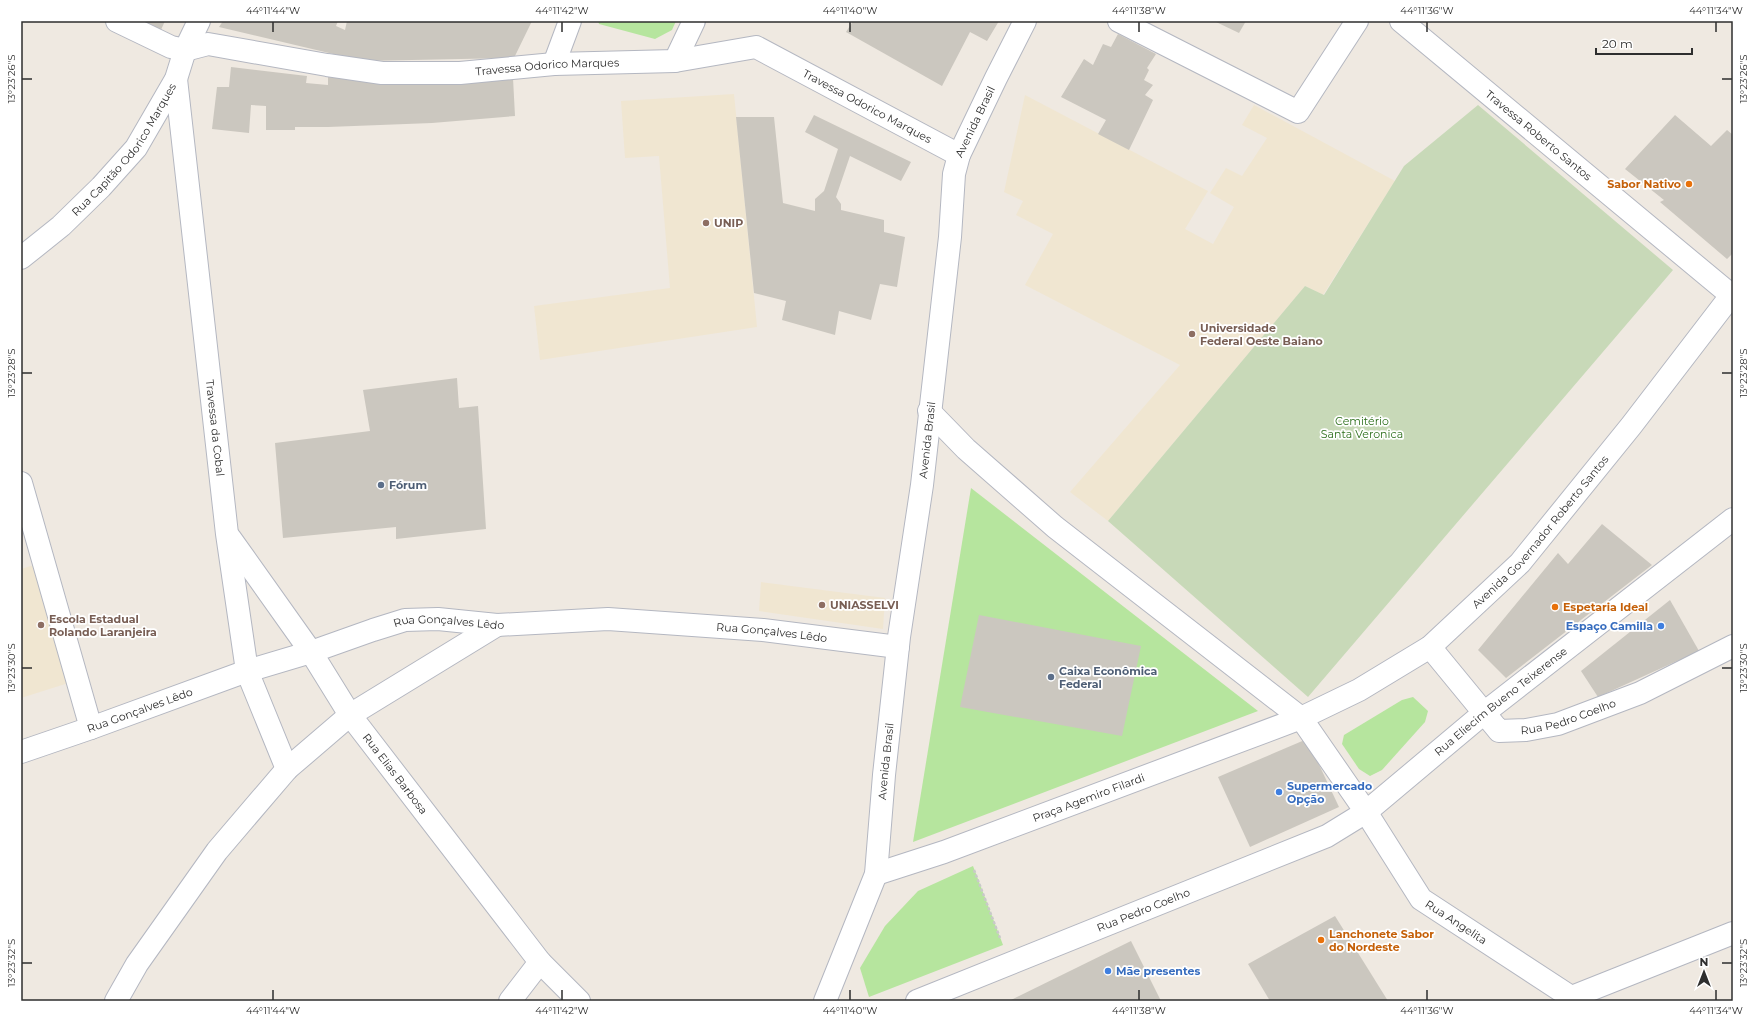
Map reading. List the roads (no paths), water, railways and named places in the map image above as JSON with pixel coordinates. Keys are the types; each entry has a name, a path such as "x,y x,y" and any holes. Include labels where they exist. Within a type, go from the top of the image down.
{"street":[{"path":"117,21 171,46 185,50"},
{"name":"Rua Capitão Odorico Marques","path":"21,258 61,226 101,187 136,148 176,79 185,50 199,21"},
{"path":"554,64 570,21"},
{"path":"675,61 694,21"},
{"name":"Avenida Brasil","path":"825,1001 876,874 884,775 898,647 922,485 929,411 950,238 954,174 959,155 996,78 1026,21"},
{"path":"1119,21 1298,112 1357,21"},
{"name":"Travessa Roberto Santos","path":"1401,21 1732,294"},
{"name":"Travessa Odorico Marques","path":"185,50 208,44 327,65 382,72 460,72 554,64 675,61 756,47 959,155"},
{"name":"Travessa da Cobal","path":"176,79 227,534 247,671 286,769"},
{"name":"Avenida Governador Roberto Santos","path":"1301,718 1359,690 1430,647 1520,563 1631,426 1732,294"},
{"name":"Rua Angelita","path":"929,411 966,449 1055,526 1301,718 1366,812 1421,899 1574,999"},
{"path":"21,483 91,728"},
{"name":"Rua Eliecim Bueno Teixerense","path":"1366,812 1484,713 1733,519"},
{"name":"Rua Elias Barbosa","path":"227,534 311,652 350,715 540,962 579,1001"},
{"name":"Rua Gonçalves Lêdo","path":"21,752 247,671 311,652 405,620 438,619 497,625 608,619 763,630 898,647"},
{"path":"116,1001 138,964 217,851 286,769 350,715 497,625"},
{"name":"Rua Pedro Coelho","path":"1430,647 1499,731 1526,730 1558,724 1640,692 1733,646"},
{"name":"Praça Agemiro Filardi","path":"876,874 944,852 964,843 1301,718"},
{"name":"Rua Pedro Coelho","path":"917,1001 1327,836 1366,812"},
{"path":"1574,999 1733,933"},
{"path":"510,1001 540,962"}],"place":[{"name":"Sabor Nativo","path":"1689,184"},
{"name":"UNIP","path":"706,223"},
{"name":"Universidade Federal Oeste Baiano","path":"1192,334"},
{"name":"Fórum","path":"381,485"},
{"name":"UNIASSELVI","path":"822,605"},
{"name":"Espetaria Ideal","path":"1555,607"},
{"name":"Escola Estadual Rolando Laranjeira","path":"41,625"},
{"name":"Espaço Camilla","path":"1661,626"},
{"name":"Caixa Econômica Federal","path":"1051,677"},
{"name":"Supermercado Opção","path":"1279,792"},
{"name":"Lanchonete Sabor do Nordeste","path":"1321,940"},
{"name":"Mãe presentes","path":"1108,971"}],"park label":[{"name":"Cemitério Santa Veronica","path":"1362,427"}]}
